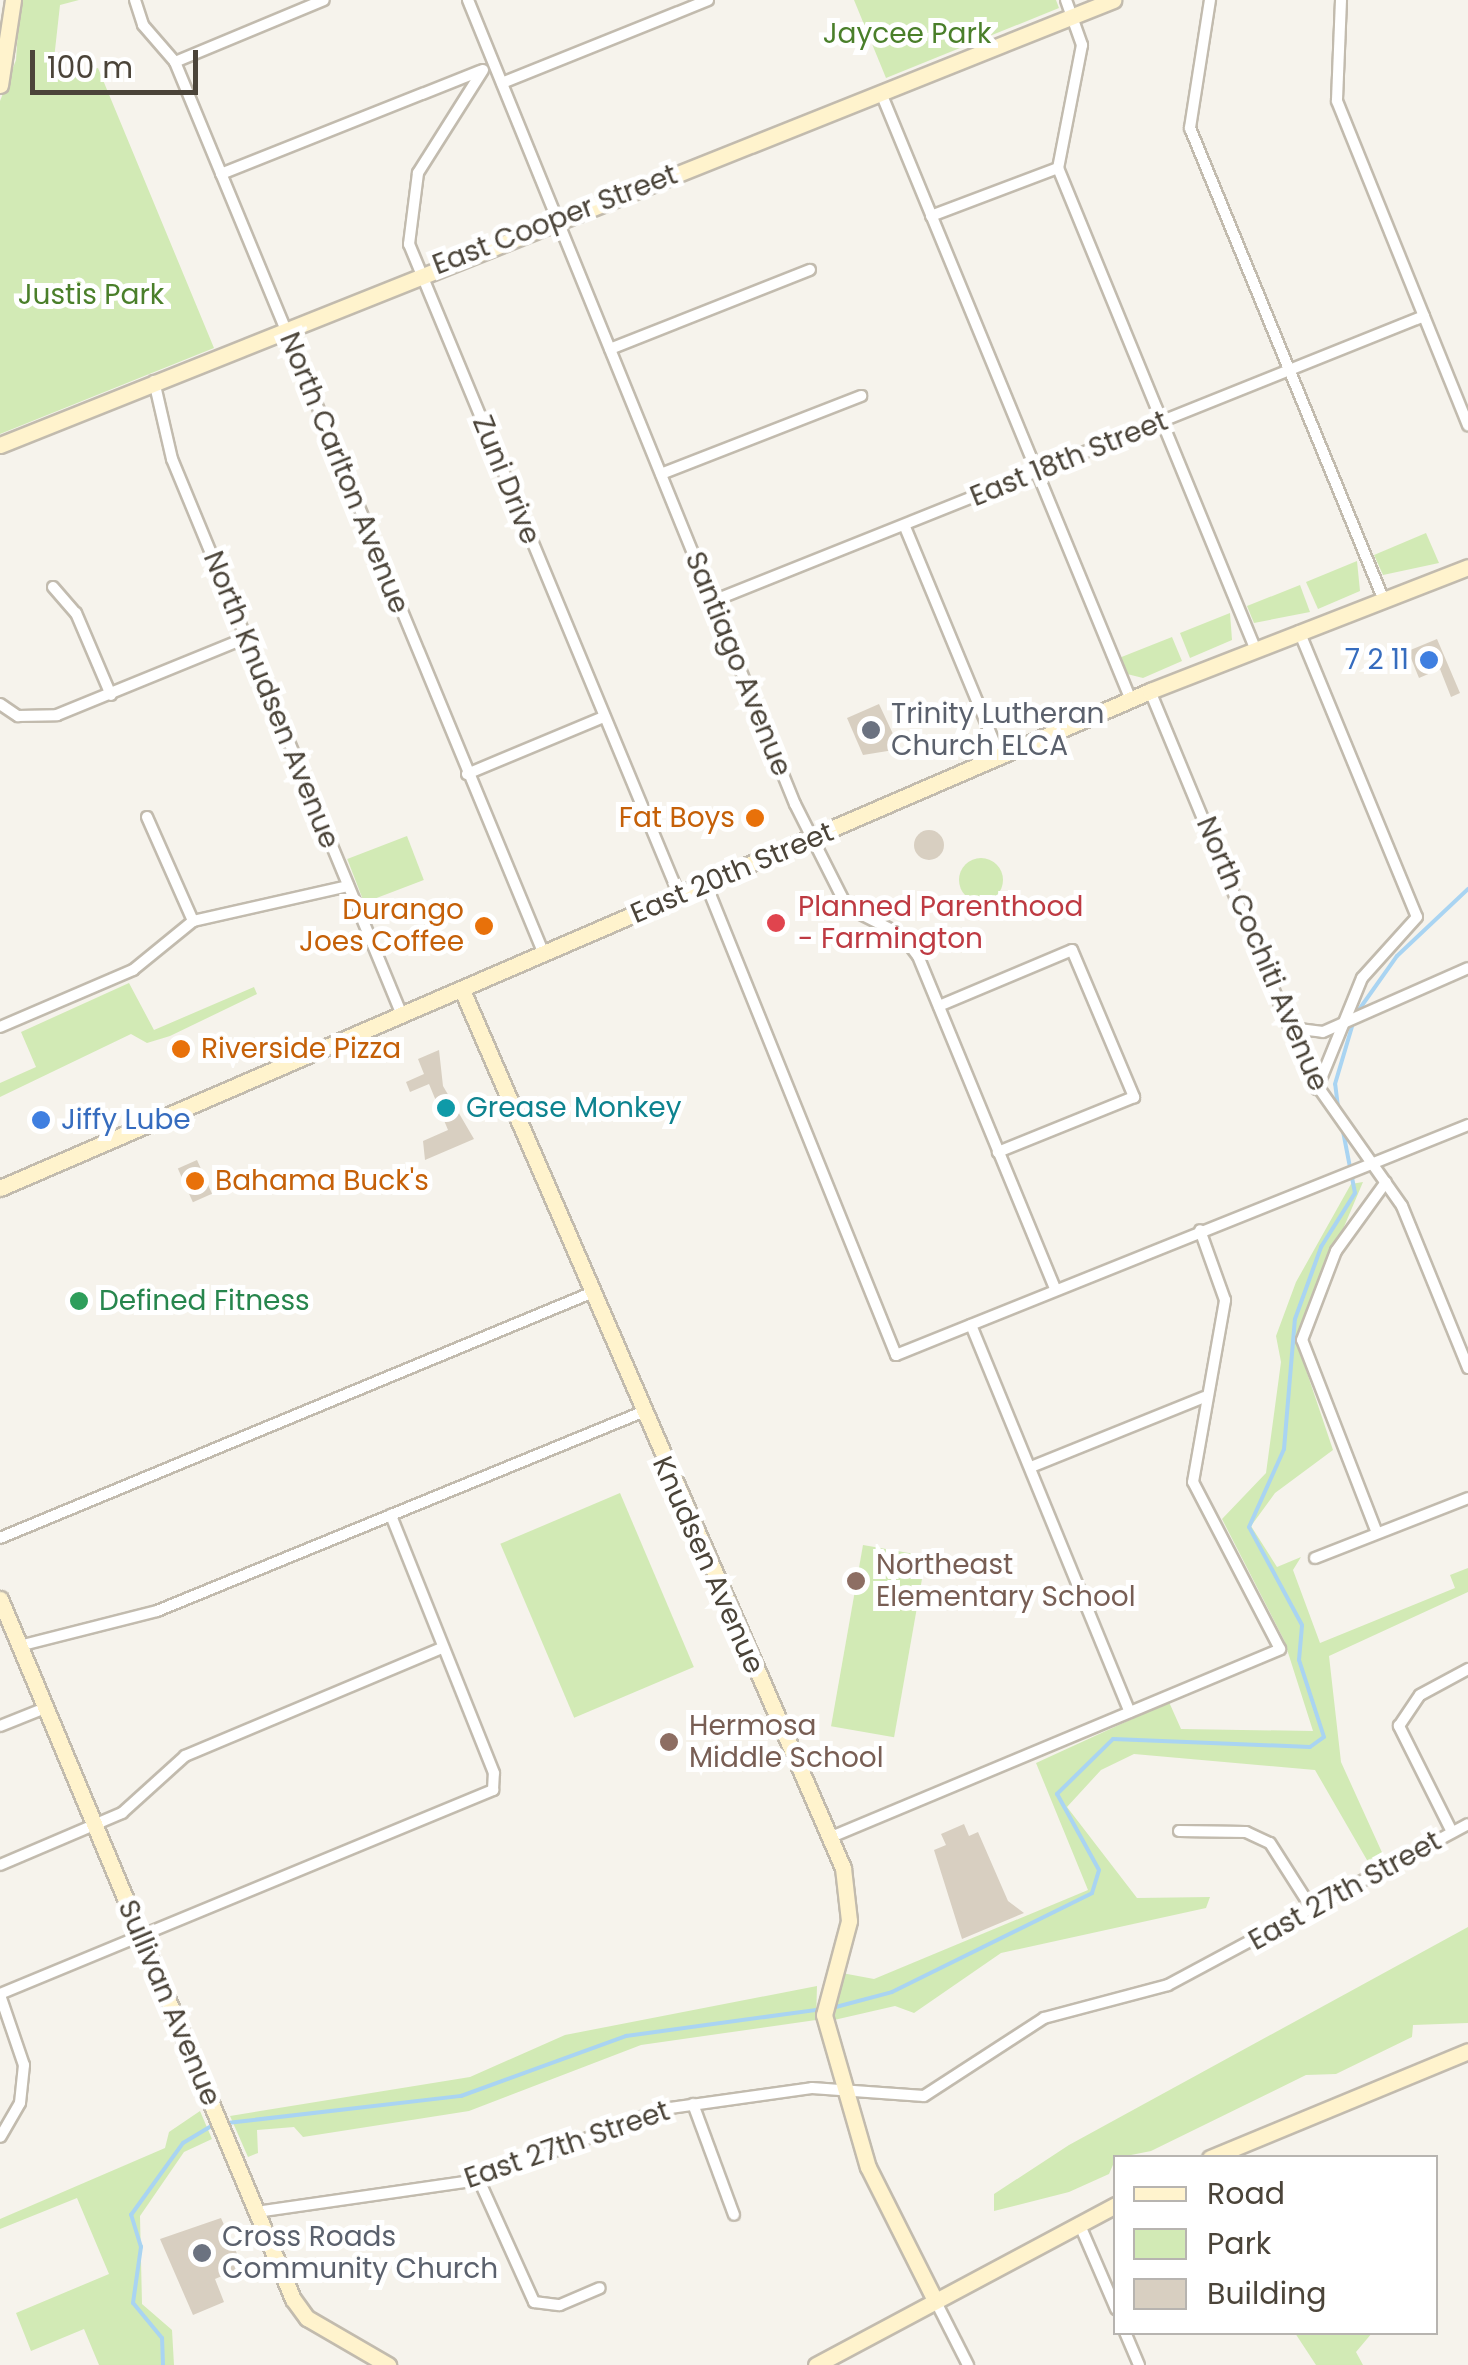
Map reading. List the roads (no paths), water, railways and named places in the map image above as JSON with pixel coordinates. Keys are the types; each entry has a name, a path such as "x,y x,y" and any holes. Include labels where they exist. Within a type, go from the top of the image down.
{"main road":[{"path":"0,86 13,0"},
{"name":"East Cooper Street","path":"0,445 421,272 881,92 1069,8 1113,0"},
{"name":"East 20th Street","path":"0,1188 1001,759 1150,691 1468,567"},
{"name":"Knudsen Avenue","path":"462,990 640,1413 830,1838 850,1920 823,2008 851,2092 873,2181 935,2300"},
{"name":"Sullivan Avenue","path":"0,1600 256,2212 303,2313 388,2365"},
{"path":"1217,2155 1468,2051"},
{"path":"816,2365 1113,2206"}],"street":[{"name":"North Carlton Avenue","path":"135,0 143,25 174,62 466,774 544,954"},
{"path":"174,62 324,0"},
{"name":"Santiago Avenue","path":"468,0 813,838 848,907 913,947 1056,1290"},
{"path":"502,83 708,0"},
{"path":"1210,0 1190,128 1383,598"},
{"path":"1341,0 1337,100 1468,426"},
{"path":"1069,8 1082,45 1058,168 1255,648"},
{"path":"221,174 495,66"},
{"name":"Zuni Drive","path":"482,70 408,201 421,272 602,717 679,895"},
{"path":"881,92 1131,700"},
{"path":"932,216 1058,168"},
{"path":"610,348 810,270"},
{"name":"East 18th Street","path":"713,601 1424,316"},
{"name":"North Knudsen Avenue","path":"154,381 172,459 402,1016"},
{"path":"661,474 861,396"},
{"path":"905,527 1001,759"},
{"path":"53,587 76,613 111,694"},
{"path":"1299,631 1418,916 1337,1022 1317,1089"},
{"path":"0,704 18,716 57,716 246,638"},
{"name":"North Cochiti Avenue","path":"1150,691 1317,1089 1386,1182 1468,1368"},
{"path":"466,774 602,717"},
{"path":"148,816 193,921"},
{"path":"706,884 896,1355 1468,1125"},
{"path":"0,1027 133,970 193,921 348,886"},
{"path":"939,1006 1072,950 1134,1096 998,1152"},
{"path":"1290,1028 1306,1035 1468,968"},
{"path":"1377,1534 1302,1340 1336,1250 1386,1182"},
{"path":"830,1838 1280,1649 1193,1482 1204,1397 1225,1300 1200,1230"},
{"path":"0,1538 590,1293"},
{"path":"971,1325 1130,1712"},
{"path":"1031,1468 1204,1397"},
{"path":"20,1646 158,1611 640,1413"},
{"path":"1315,1558 1468,1498"},
{"path":"0,2137 20,2103 24,2065 0,1995 481,1800 494,1773 392,1515"},
{"path":"0,1865 136,1803 185,1756 442,1648"},
{"path":"1452,1832 1399,1726 1420,1695 1468,1669"},
{"path":"0,1726 45,1708"},
{"name":"East 27th Street","path":"256,2212 479,2180 618,2122 694,2104 794,2089 924,2096 1044,2018 1168,1985 1468,1824"},
{"path":"1179,1831 1246,1832 1270,1844 1312,1909"},
{"path":"694,2104 734,2216"},
{"path":"479,2180 534,2302 560,2305 600,2288"},
{"path":"1079,2223 1113,2302"},
{"name":"Knudsen Avenue","path":"935,2300 968,2365"},
{"path":"1127,2335 1139,2365"}],"waterway":[{"path":"1358,1011 1397,956 1468,889"},
{"path":"1338,1107 1335,1084 1354,1020"},
{"path":"832,2008 892,1992 1092,1893 1099,1870 1057,1794 1113,1739 1310,1747 1324,1737 1299,1660 1302,1625 1249,1527 1284,1449 1295,1319 1321,1247 1355,1193 1343,1131"},
{"path":"227,2123 461,2096 626,2036 822,2009"},
{"path":"163,2365 162,2338 133,2303 141,2247 131,2215 183,2143 213,2125"}],"place":[{"name":"7 2 11","path":"1429,660"},
{"name":"Trinity Lutheran Church ELCA","path":"871,730"},
{"name":"Fat Boys","path":"755,818"},
{"name":"Planned Parenthood - Farmington","path":"776,923"},
{"name":"Durango Joes Coffee","path":"484,926"},
{"name":"Riverside Pizza","path":"181,1049"},
{"name":"Grease Monkey","path":"446,1108"},
{"name":"Jiffy Lube","path":"41,1120"},
{"name":"Bahama Buck's","path":"195,1181"},
{"name":"Defined Fitness","path":"79,1301"},
{"name":"Northeast Elementary School","path":"856,1581"},
{"name":"Hermosa Middle School","path":"669,1742"},
{"name":"Cross Roads Community Church","path":"202,2253"}],"park label":[{"name":"Jaycee Park","path":"907,34"},
{"name":"Justis Park","path":"91,295"}]}
